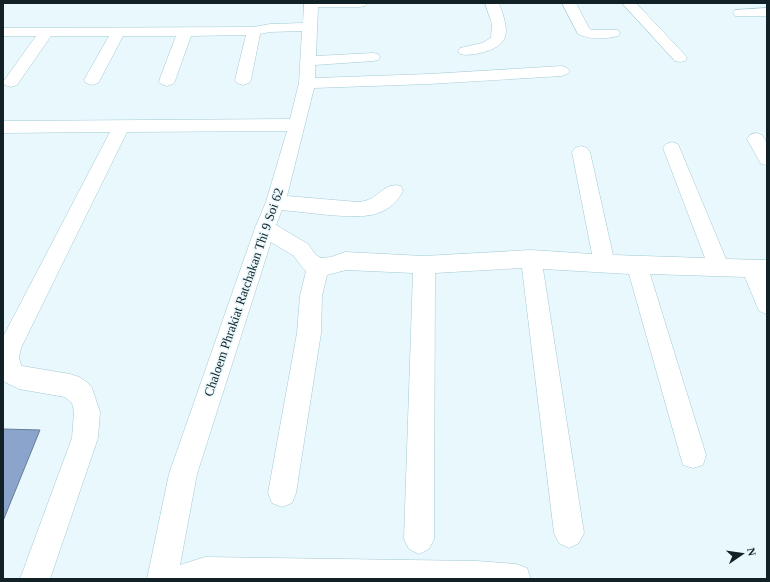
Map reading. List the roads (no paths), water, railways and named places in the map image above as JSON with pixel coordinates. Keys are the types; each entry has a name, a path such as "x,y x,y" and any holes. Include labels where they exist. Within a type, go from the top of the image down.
{"street":[{"path":"312,3 360,3"},
{"name":"Chaloem Phrakiat Ratchakan Thi 9 Soi 62","path":"162,579 182,474 265,228 276,202 297,125 307,83 312,3"},
{"path":"464,51 483,49 497,41 500,36 498,21 492,3"},
{"path":"570,3 583,31 588,34 613,33"},
{"path":"629,3 680,58"},
{"path":"740,13 767,12"},
{"path":"3,32 257,31 270,35 310,30"},
{"path":"167,80 185,31"},
{"path":"243,80 257,31"},
{"path":"11,82 47,32"},
{"path":"92,80 118,32"},
{"path":"308,61 373,57"},
{"path":"307,83 429,79 562,71"},
{"path":"3,127 297,125"},
{"path":"35,579 85,438 87,412 83,398 78,391 70,386 20,377 10,372 7,358 13,340 121,127"},
{"path":"756,139 767,159"},
{"path":"672,148 719,267"},
{"path":"581,152 604,264"},
{"path":"276,202 370,210 379,206 394,191"},
{"path":"265,228 302,250 308,261 318,267 332,266 345,261 424,265 531,259 604,264 760,268 767,304"},
{"path":"531,259 569,533"},
{"path":"419,539 424,265"},
{"path":"637,265 692,455"},
{"path":"282,492 308,333 311,296 318,267"},
{"path":"184,579 205,572 477,576 516,579"}],"water":[{"path":"3,429 40,430 3,521"}]}
